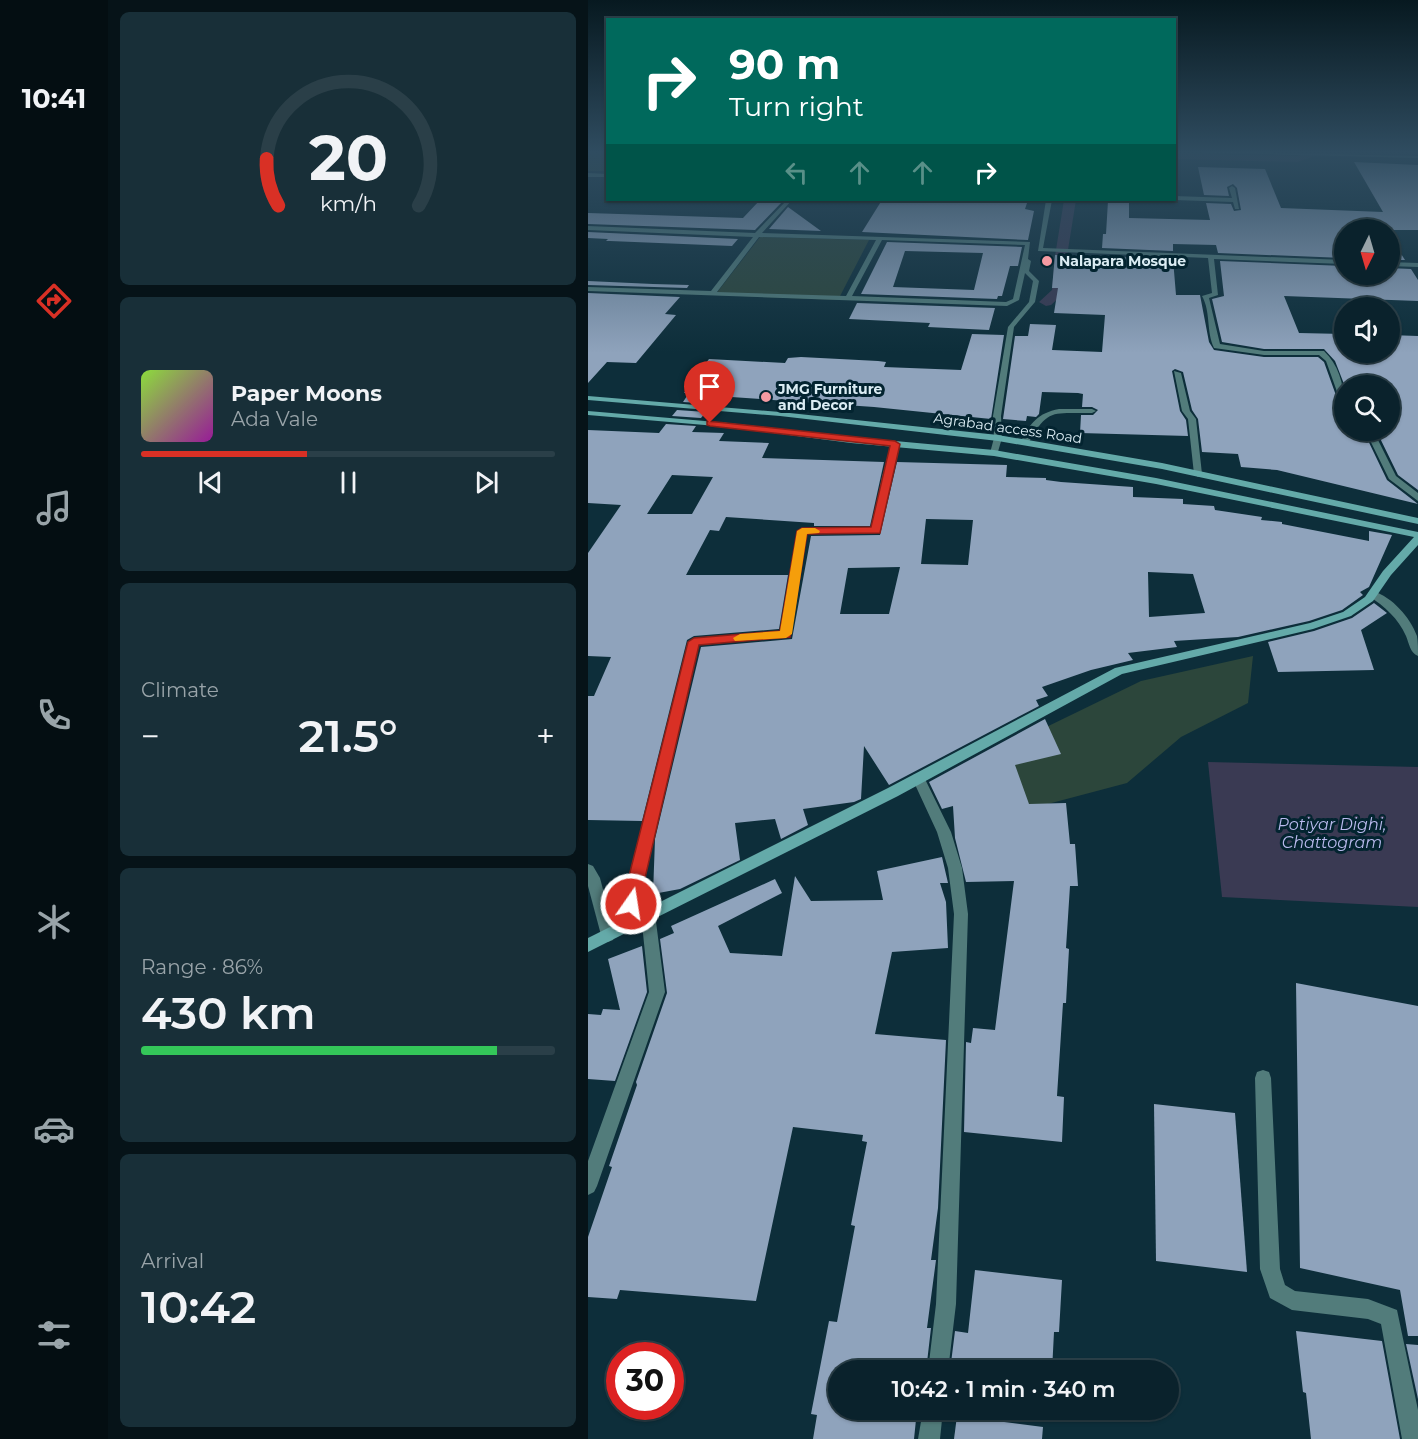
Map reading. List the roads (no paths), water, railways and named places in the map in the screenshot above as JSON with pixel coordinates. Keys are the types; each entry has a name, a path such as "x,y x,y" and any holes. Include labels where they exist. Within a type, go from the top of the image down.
{"main road":[{"name":"Agrabad access Road","path":"588,398 780,414 1025,442 1198,474 1418,521"},
{"name":"Agrabad access Road","path":"588,414 728,425 994,453 1156,481 1418,537"},
{"path":"588,945 918,778 1119,671 1313,626 1347,614 1369,599 1387,573 1418,537"}],"street":[{"path":"713,293 772,218"},
{"path":"1043,251 1047,218"},
{"path":"588,228 1028,243 1016,300 1007,304 588,289"},
{"path":"848,298 880,239"},
{"path":"994,453 998,438 997,416 1011,327 1032,302 1036,281 1026,271 1030,252 1334,262"},
{"path":"1211,257 1215,295 1205,296 1210,304 1208,314 1212,334 1218,346 1264,353 1321,353 1329,360 1335,375"},
{"path":"1400,264 1415,265 1418,274"},
{"path":"1177,373 1186,411 1192,419 1198,474"},
{"path":"1025,442 1031,425 1045,414 1092,411"},
{"path":"1374,441 1392,477 1418,498"},
{"path":"625,926 694,642 786,634 802,531 876,531 895,444"},
{"path":"1373,594 1401,615 1418,652"},
{"path":"918,778 944,832 955,868 961,914 946,1304 939,1360"},
{"path":"588,870 593,878 608,935"},
{"path":"588,1186 657,992 648,914"},
{"path":"1263,1078 1270,1269 1277,1291 1292,1300 1368,1309 1390,1317 1413,1439"},
{"path":"929,1439 932,1420"}],"water":[{"name":"Potiyar Dighi, Chattogram","path":"1208,762 1418,767 1418,907 1222,897"}],"waterway":[{"path":"1046,302 1059,291 1061,256 1067,218"}],"place":[{"name":"Nalapara Mosque","path":"1047,261"},
{"name":"JMG Furniture and Decor","path":"766,397"}]}
